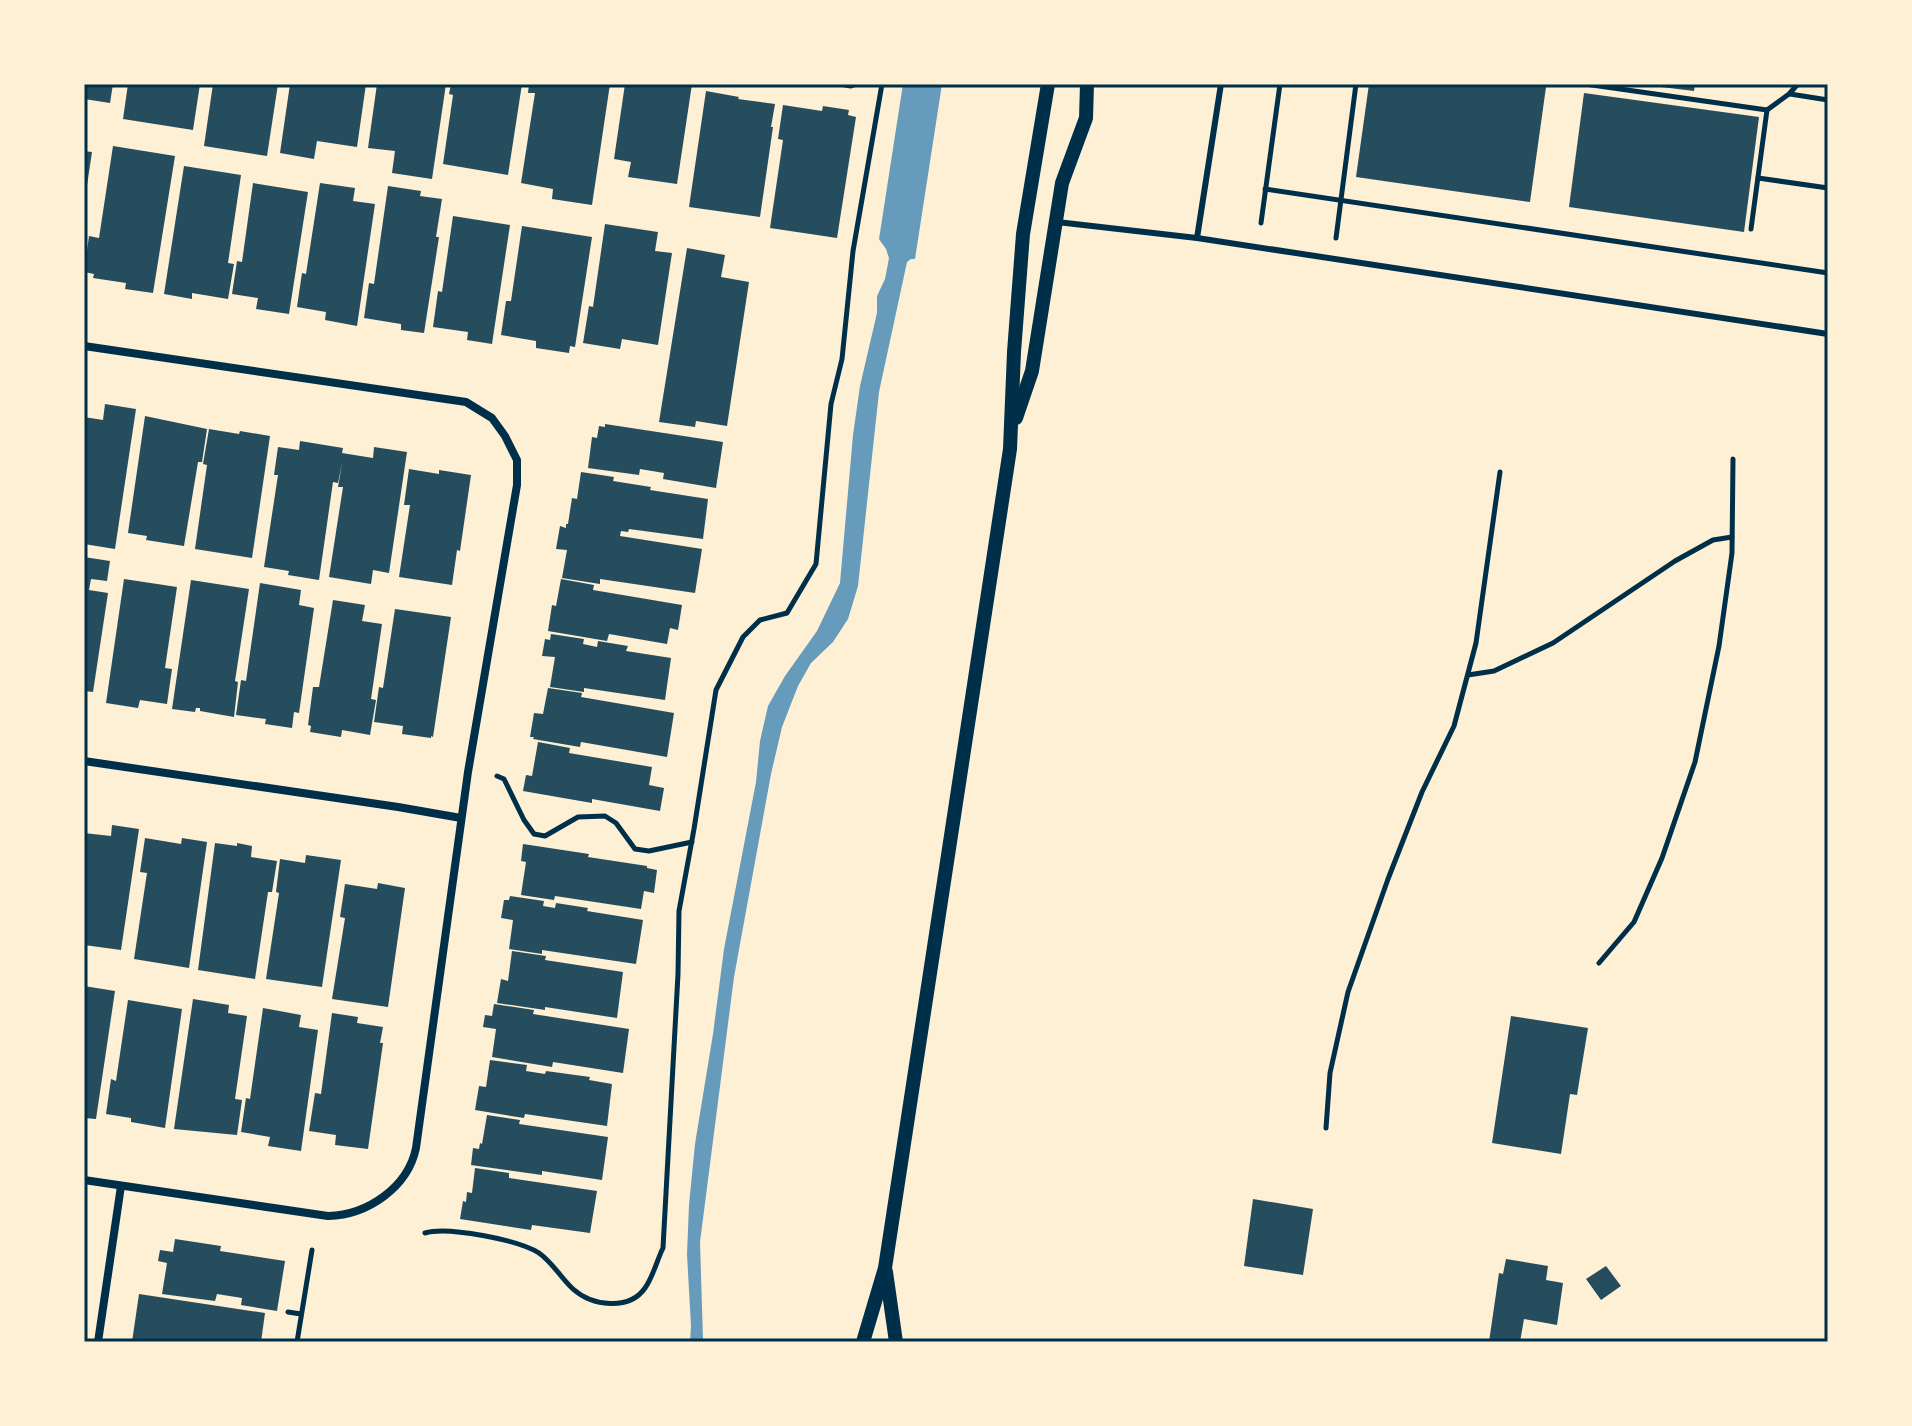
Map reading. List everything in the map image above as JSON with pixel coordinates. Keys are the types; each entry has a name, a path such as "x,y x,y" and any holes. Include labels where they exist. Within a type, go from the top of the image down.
{"street":[{"path":"863,1342 885,1268 1011,436 1023,234 1048,84"},
{"path":"1011,436 1032,371 1062,183 1086,118 1087,84"},
{"path":"84,346 466,402 492,418 517,460 517,485 461,818 416,1148 409,1168 393,1188 375,1203 352,1214 328,1216 84,1180"},
{"path":"84,761 461,818"},
{"path":"98,1342 121,1186"},
{"path":"885,1268 896,1342"}],"lane":[{"path":"1197,238 1221,84"},
{"path":"1057,222 1197,238 1828,334"}],"path":[{"path":"840,84 857,84"},
{"path":"425,1233 435,1230 479,1235 528,1248 545,1257 575,1291 599,1303 609,1304 634,1297 645,1288 663,1248 679,911 716,690 743,637 760,620 787,613 816,564 831,404 842,359 853,251 882,84"},
{"path":"1261,223 1280,84"},
{"path":"1334,259 1356,84"},
{"path":"1585,84 1624,87 1767,110 1798,84"},
{"path":"1789,94 1828,100"},
{"path":"1751,229 1767,110"},
{"path":"1758,178 1828,188"},
{"path":"1265,189 1828,273"},
{"path":"1599,963 1634,922 1662,858 1695,762 1719,646 1732,537 1733,459"},
{"path":"1326,1128 1330,1073 1348,992 1422,792 1454,726 1468,675 1476,643 1500,472"},
{"path":"1468,675 1494,671 1553,643 1675,561 1713,540 1732,537"},
{"path":"497,776 504,779 534,834 545,836 578,817 597,815 616,823 635,849 649,851 692,842"},
{"path":"297,1342 312,1250"},
{"path":"288,1312 301,1314"}],"water":[{"path":"903,84 942,84 915,259 907,262 879,392 858,586 848,619 833,642 811,663 798,686 782,727 771,774 734,977 700,1242 703,1342 690,1342 689,1205 724,949 768,706 817,631 840,583 860,386 877,313 877,296 885,279 889,258 879,239"}],"building":[{"path":"84,84 113,84 110,103 84,99"},
{"path":"128,84 200,84 193,130 123,119"},
{"path":"213,84 278,84 267,156 204,146"},
{"path":"290,84 366,84 357,147 317,141 314,159 280,153"},
{"path":"377,84 446,84 432,179 392,173 395,151 368,148"},
{"path":"451,84 522,84 508,175 443,164 453,95 449,94"},
{"path":"529,84 610,84 592,205 552,199 553,189 521,183 535,93 528,93"},
{"path":"625,84 692,84 677,184 628,177 631,162 614,159"},
{"path":"1369,84 1525,84 1546,87 1530,202 1356,177"},
{"path":"1653,84 1695,84 1694,91"},
{"path":"706,91 775,104 760,217 689,207"},
{"path":"1584,93 1759,117 1744,232 1569,207"},
{"path":"783,105 822,111 823,106 849,110 848,115 856,117 837,238 770,228 783,140 778,139"},
{"path":"113,146 175,156 153,293 125,289 126,283 93,278 94,274 84,272 89,236 99,238"},
{"path":"84,151 92,152 86,192 84,192"},
{"path":"184,166 241,175 228,263 234,264 228,299 192,293 192,299 164,294"},
{"path":"253,183 308,192 289,314 256,309 258,298 232,294 237,261 242,262"},
{"path":"320,183 355,188 353,201 375,204 357,326 325,320 326,312 297,307 302,273 306,274"},
{"path":"388,186 421,191 420,196 442,199 424,333 401,330 401,324 364,318 369,283 374,284"},
{"path":"453,216 510,225 492,344 467,340 468,332 433,327 438,291 442,292"},
{"path":"605,224 658,232 655,251 672,253 658,345 622,339 620,349 583,343 589,306 593,307"},
{"path":"522,226 592,237 575,347 570,346 569,353 536,348 536,341 501,335 506,301 511,301"},
{"path":"687,248 725,255 721,277 749,282 727,426 696,421 695,427 659,422"},
{"path":"105,404 136,409 115,549 84,544 84,417 103,420"},
{"path":"145,416 207,429 202,462 198,462 184,546 146,540 147,536 128,533"},
{"path":"605,424 723,442 716,488 663,479 664,473 640,469 639,475 588,468 592,437 597,438 599,426 605,427"},
{"path":"209,429 270,436 252,558 195,549"},
{"path":"300,441 343,448 342,453 373,458 374,447 407,452 389,573 373,570 371,584 329,577 343,487 338,487 342,463 338,483 333,482 319,580 264,567 278,475 274,475 278,447 299,450"},
{"path":"409,469 471,475 452,585 399,577 410,505 404,505"},
{"path":"581,472 614,477 613,481 651,487 650,490 708,499 703,539 629,529 628,532 621,531 620,536 702,549 695,593 600,579 600,584 562,578 567,550 556,549 560,526 566,528 568,524 572,498 577,499"},
{"path":"84,557 110,561 107,581 91,579 89,590 108,593 93,692 84,691"},
{"path":"124,579 177,587 165,668 172,669 167,704 140,700 138,708 106,703"},
{"path":"561,579 594,585 593,590 682,605 678,630 670,628 667,644 609,634 607,641 548,631 552,605 556,606"},
{"path":"191,580 249,589 235,681 238,682 234,717 200,711 200,708 196,708 195,712 172,709"},
{"path":"260,583 301,590 299,605 314,608 299,713 294,712 292,728 265,724 266,719 236,715 241,680 246,681"},
{"path":"333,600 365,605 362,621 382,624 371,699 376,700 370,735 342,730 341,737 310,732 311,726 308,725 313,687 319,687"},
{"path":"395,609 451,617 431,738 402,734 403,726 374,722 379,687 383,688"},
{"path":"551,634 584,639 583,644 597,647 598,641 628,646 626,651 671,658 665,700 584,688 584,692 550,687 555,657 542,656 545,639 550,640"},
{"path":"548,688 582,693 581,697 674,713 667,757 581,742 580,747 533,739 530,737 534,713 543,714"},
{"path":"538,742 570,748 569,753 652,767 649,785 664,788 660,811 523,791 526,775 532,776"},
{"path":"112,825 139,829 121,950 84,945 84,833 111,836"},
{"path":"145,838 181,844 182,838 207,842 189,968 134,959 147,873 140,872"},
{"path":"215,843 252,846 251,857 277,861 272,892 268,892 255,979 198,970"},
{"path":"523,844 647,866 657,870 654,893 644,891 641,909 555,896 554,900 521,895 526,862 521,861"},
{"path":"306,855 341,860 322,987 266,979 279,893 276,892 280,859 305,863"},
{"path":"378,883 405,888 388,1007 332,999 345,918 340,917 345,884 377,889"},
{"path":"510,896 544,901 543,906 555,908 556,903 643,920 636,964 542,950 542,954 509,949 513,920 501,918 504,900 509,900"},
{"path":"512,951 546,956 545,960 623,972 617,1018 497,1003 501,979 508,981"},
{"path":"84,986 115,991 96,1119 84,1118"},
{"path":"193,999 229,1005 228,1013 247,1016 235,1099 242,1100 237,1135 174,1129"},
{"path":"128,1000 182,1009 165,1128 106,1114 111,1079 116,1081"},
{"path":"494,1004 534,1010 533,1014 629,1029 623,1073 553,1062 552,1067 492,1057 496,1029 483,1027 485,1015 492,1016"},
{"path":"263,1008 301,1015 299,1027 318,1030 301,1151 268,1146 270,1137 241,1132 246,1098 250,1099"},
{"path":"332,1013 358,1017 357,1023 383,1027 368,1149 335,1145 336,1135 309,1131 315,1093 321,1094"},
{"path":"1511,1016 1588,1028 1577,1095 1570,1094 1561,1154 1492,1143"},
{"path":"490,1060 527,1065 526,1071 590,1077 589,1080 612,1084 607,1126 475,1110 479,1086 486,1087"},
{"path":"487,1115 520,1120 519,1124 608,1137 602,1180 471,1165 473,1148 479,1149 482,1144"},
{"path":"475,1168 509,1173 509,1178 597,1191 590,1233 532,1225 531,1230 460,1219 467,1192 472,1193"},
{"path":"1253,1199 1313,1209 1303,1275 1244,1266"},
{"path":"175,1239 221,1246 220,1251 285,1261 277,1311 241,1305 242,1298 217,1294 215,1301 162,1294 167,1263 158,1261 160,1250 173,1252"},
{"path":"1506,1259 1548,1266 1546,1280 1563,1283 1557,1325 1524,1319 1520,1342 1489,1342 1499,1273 1503,1274"},
{"path":"1606,1266 1621,1286 1601,1300 1586,1279"},
{"path":"139,1294 265,1313 261,1342 132,1342"}]}
